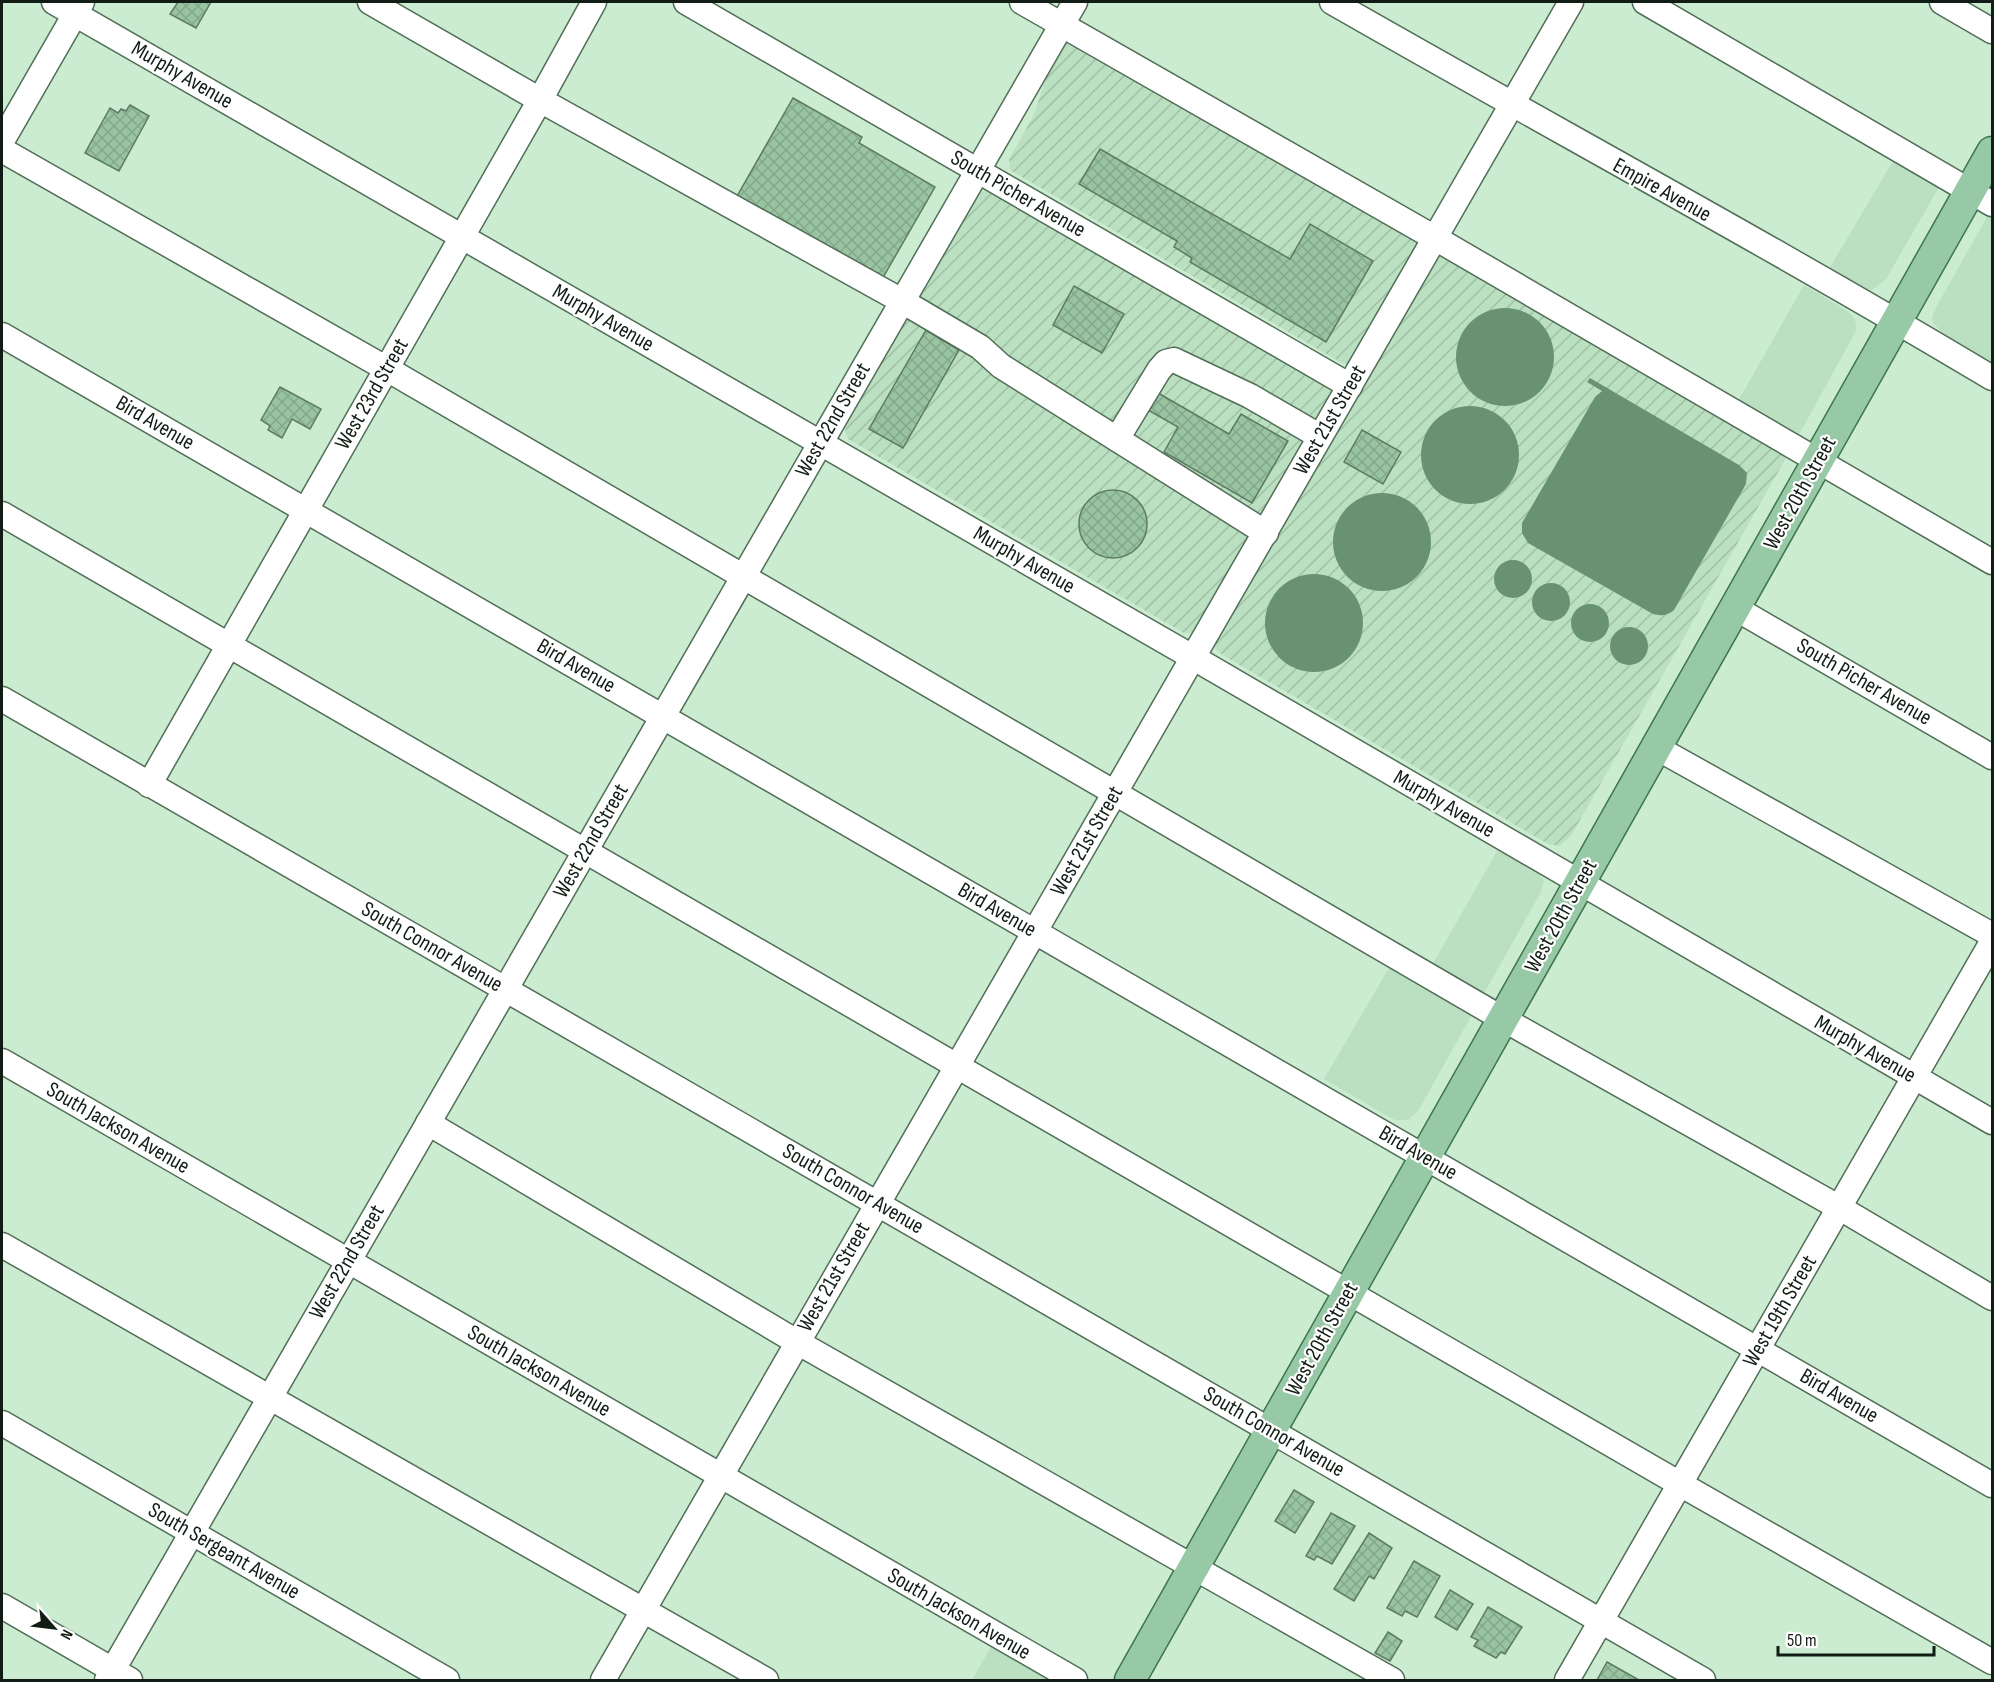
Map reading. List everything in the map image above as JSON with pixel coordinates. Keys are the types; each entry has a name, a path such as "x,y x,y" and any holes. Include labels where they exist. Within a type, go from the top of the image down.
{"main road":[{"name":"West 20th Street","path":"1130,1680 1897,321 1982,197 1992,152"}],"street":[{"name":"Murphy Avenue","path":"54,2 79,8 462,237 1194,658 1992,1122"},
{"path":"370,2 980,347 1001,366 1266,533"},
{"name":"West 23rd Street","path":"149,785 594,2"},
{"name":"South Picher Avenue","path":"686,2 1350,386"},
{"path":"1022,2 1435,238 1992,562"},
{"name":"West 22nd Street","path":"116,1677 191,1532 1075,2"},
{"name":"Empire Avenue","path":"1332,2 1897,321 1992,378"},
{"name":"West 21st Street","path":"603,1680 1571,2"},
{"path":"1645,2 1982,197"},
{"path":"1942,2 1992,31"},
{"path":"2,141 79,8"},
{"path":"2,150 387,369 742,578 1503,1019 1840,1208 1992,1298"},
{"name":"Bird Avenue","path":"2,334 1992,1485"},
{"path":"1117,439 1159,370 1166,362 1174,360 1250,396 1319,436"},
{"path":"2,514 584,852 1992,1662"},
{"name":"South Picher Avenue","path":"1735,608 1992,757"},
{"name":"South Connor Avenue","path":"2,699 1703,1680"},
{"path":"1656,748 1992,935"},
{"name":"West 19th Street","path":"1567,1680 1992,942"},
{"name":"South Jackson Avenue","path":"2,1061 1076,1680"},
{"path":"428,1123 797,1342 1392,1680"},
{"path":"2,1245 766,1680"},
{"name":"South Sergeant Avenue","path":"2,1423 447,1680"},
{"path":"2,1606 116,1677"}],"shaded area":[{"path":"1068,36 1424,240 1352,362 1342,363 1010,170 1009,159 1034,115 1046,78"},
{"path":"1896,156 1942,182 1886,279 1872,290 1862,289 1829,269"},
{"path":"983,191 992,192 1329,386 1331,396 1193,633 1184,633 848,439 845,430 847,424 978,195"},
{"path":"1992,208 1992,362 1944,334 1932,319 1934,311"},
{"path":"1440,252 1790,451 1571,836 1560,846 1548,844 1215,649 1216,640"},
{"path":"1804,285 1847,311 1855,319 1856,331 1790,451 1729,417"},
{"path":"1505,308 1524,311 1540,322 1551,338 1554,357 1551,376 1540,392 1524,403 1505,406 1486,403 1470,392 1459,376 1456,357 1459,338 1470,322 1486,311"},
{"path":"1590,378 1739,465 1747,473 1746,484 1674,610 1666,614 1653,614 1528,543 1522,533 1522,523 1595,397 1602,391 1587,382"},
{"path":"1470,406 1489,409 1505,420 1516,436 1519,455 1516,474 1505,490 1489,501 1470,504 1451,501 1435,490 1424,474 1421,455 1424,436 1435,420 1451,409"},
{"path":"1382,493 1401,496 1417,507 1428,523 1431,542 1428,561 1417,577 1401,588 1382,591 1363,588 1347,577 1336,561 1333,542 1336,523 1347,507 1363,496"},
{"path":"1513,560 1526,566 1532,579 1526,592 1513,598 1500,592 1494,579 1500,566"},
{"path":"1314,574 1333,577 1349,588 1360,604 1363,623 1360,642 1349,658 1333,669 1314,672 1295,669 1279,658 1268,642 1265,623 1268,604 1279,588 1295,577"},
{"path":"1551,583 1564,589 1570,602 1564,615 1551,621 1538,615 1532,602 1538,589"},
{"path":"1590,604 1603,610 1609,623 1603,636 1590,642 1577,636 1571,623 1577,610"},
{"path":"1629,627 1642,633 1648,646 1642,659 1629,665 1616,659 1610,646 1616,633"},
{"path":"1499,848 1538,872 1544,881 1541,892 1418,1111 1408,1120 1395,1120 1324,1079 1400,949 1431,967"},
{"path":"992,1645 1052,1680 972,1680"}],"building":[{"path":"178,2 211,2 196,28 170,14"},
{"path":"793,98 862,137 859,143 935,187 881,281 736,198"},
{"path":"130,105 149,116 119,171 85,153 110,108 118,113 121,109 126,111"},
{"path":"1100,149 1290,259 1310,224 1373,261 1326,342 1190,262 1192,258 1174,247 1177,241 1079,184"},
{"path":"1074,286 1124,314 1102,353 1053,325"},
{"path":"926,330 959,350 903,448 869,429"},
{"path":"280,387 321,409 310,429 292,419 282,438 268,430 270,426 261,420"},
{"path":"1158,393 1229,434 1241,414 1288,441 1252,503 1164,452 1178,427 1148,410"},
{"path":"1362,430 1401,452 1383,484 1344,462"},
{"path":"1113,490 1126,493 1137,500 1144,511 1147,524 1144,537 1137,548 1126,555 1113,558 1100,555 1089,548 1082,537 1079,524 1082,511 1089,500 1100,493"},
{"path":"1294,1490 1314,1502 1295,1533 1275,1521"},
{"path":"1331,1513 1355,1526 1332,1564 1317,1556 1314,1560 1306,1556"},
{"path":"1369,1533 1392,1548 1374,1579 1369,1576 1354,1601 1334,1589"},
{"path":"1414,1561 1440,1576 1417,1617 1405,1611 1402,1616 1387,1608"},
{"path":"1450,1590 1473,1604 1457,1630 1435,1617"},
{"path":"1488,1607 1522,1627 1505,1654 1501,1652 1496,1658 1474,1646 1478,1640 1471,1637"},
{"path":"1388,1632 1402,1641 1390,1661 1375,1653"},
{"path":"1607,1662 1639,1680 1597,1680"}]}
